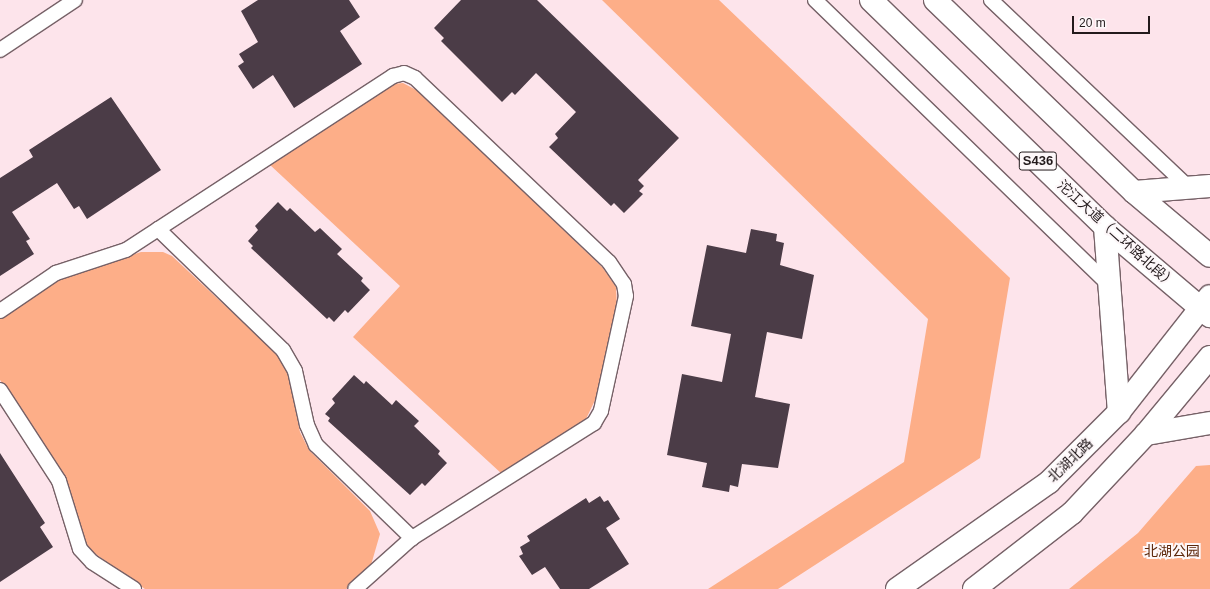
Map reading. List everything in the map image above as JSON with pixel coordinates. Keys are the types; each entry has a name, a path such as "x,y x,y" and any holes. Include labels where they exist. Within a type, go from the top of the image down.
{"main road":[{"name":"沱江大道（二环路北段）","path":"871,0 1105,227 1207,307"},
{"path":"935,0 1134,192 1210,256"},
{"path":"1134,192 1199,187"},
{"path":"1105,227 1119,412"},
{"name":"北湖北路","path":"897,589 1049,482 1119,412 1207,307"},
{"path":"974,589 1072,512 1146,434 1210,356"},
{"path":"1146,434 1210,423"}],"lane":[{"path":"0,50 75,0"},
{"path":"815,0 1110,286"},
{"path":"991,0 1199,187"},
{"path":"0,311 56,273 126,250 383,82 404,73 425,87 617,271 624,284 625,309 601,411 594,423 412,538 355,589"},
{"path":"158,229 283,350 295,371 306,425 316,445 412,538"},
{"path":"0,390 59,481 80,549 92,562 134,589"}],"green space":[{"path":"602,0 719,0 1010,278 980,458 778,589 708,589 904,462 928,319"},
{"path":"403,83 420,92 603,268 616,287 617,308 597,396 586,419 576,428 502,474 353,337 400,286 269,164 393,84"},
{"path":"141,252 163,252 172,256 280,357 288,373 300,432 309,450 370,511 380,534 371,565 346,589 145,589 87,548 61,472 0,380 0,319 61,278"},
{"name":"北湖公园","path":"1210,465 1210,589 1069,589 1138,533 1196,466"}],"building":[{"path":"258,0 349,0 360,17 340,31 362,64 294,108 273,75 253,89 238,66 244,62 239,54 258,42 241,11"},
{"path":"461,0 537,0 679,138 638,180 644,186 639,191 643,194 624,213 614,203 611,206 549,147 558,138 555,134 576,112 536,73 515,95 512,92 502,102 441,41 444,38 434,28"},
{"path":"111,97 161,170 87,219 79,206 74,209 57,183 12,212 30,239 26,241 34,254 0,276 0,178 33,157 29,150"},
{"path":"278,202 287,211 290,208 315,232 320,228 342,249 337,254 363,278 361,281 370,290 348,313 345,310 334,322 329,317 327,319 251,248 253,246 248,241 258,230 255,226"},
{"path":"751,229 777,234 776,241 784,243 780,265 814,275 802,339 767,332 755,397 790,404 778,468 742,464 738,487 730,485 729,492 702,487 707,463 667,455 682,374 722,382 731,334 691,326 707,245 746,253"},
{"path":"354,375 364,384 366,381 392,405 396,400 419,421 414,426 440,451 438,454 447,463 425,486 422,483 410,495 328,421 330,418 325,414 335,403 332,399"},
{"path":"0,453 45,523 40,527 53,547 0,582"},
{"path":"600,496 604,502 608,500 620,519 606,528 629,564 589,589 560,589 545,567 532,575 519,556 523,554 520,547 530,541 527,536 586,498 589,503"}]}
